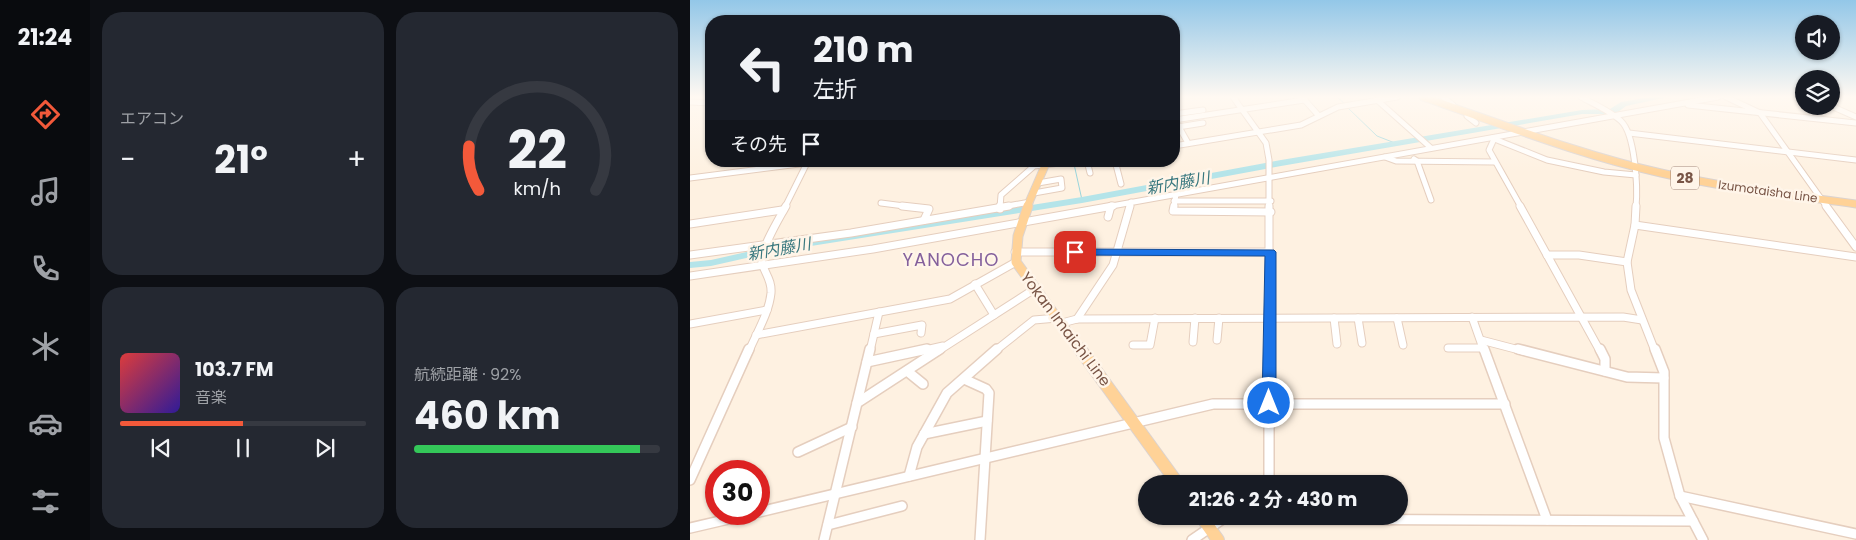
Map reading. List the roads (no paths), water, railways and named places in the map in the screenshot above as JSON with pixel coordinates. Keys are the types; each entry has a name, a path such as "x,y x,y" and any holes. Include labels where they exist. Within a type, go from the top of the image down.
{"main road":[{"name":"Izumotaisha Line","path":"1494,122 1636,171 1856,204"},
{"path":"1015,257 1023,222 1045,167"},
{"name":"Yokan Imaichi Line","path":"1015,257 1059,321 1135,422 1172,475"},
{"path":"1207,525 1218,540"}],"street":[{"path":"1251,122 1266,142 1270,175 1269,475"},
{"path":"1180,145 1301,125 1307,122"},
{"path":"1402,122 1431,148"},
{"path":"690,276 1023,222 1270,175 1493,139 1521,131 1571,122"},
{"path":"1622,122 1626,125 1629,133 1638,186 1635,225 1627,262 1631,290 1664,372 1664,438 1680,496 1703,540"},
{"path":"1766,122 1856,247"},
{"path":"1180,127 1203,124"},
{"path":"1180,130 1188,143"},
{"path":"1629,133 1856,160"},
{"path":"1493,139 1489,150 1605,359 1605,371"},
{"path":"1493,139 1547,160 1604,172 1636,171"},
{"path":"1406,153 1417,161 1431,200"},
{"path":"1384,156 1396,161 1495,162"},
{"path":"690,178 770,167"},
{"path":"690,480 767,310 771,293 771,282 763,264 766,245 804,167"},
{"path":"1000,209 1000,195 1033,167"},
{"path":"1088,167 1090,173"},
{"path":"1117,167 1121,184"},
{"path":"1034,193 1062,188 1062,179 1038,183"},
{"path":"1176,194 1173,212 1271,212"},
{"path":"1174,201 1271,201"},
{"path":"1077,319 1113,265 1131,202"},
{"path":"881,203 929,209 924,220"},
{"path":"690,255 766,245 1030,203"},
{"path":"1108,217 1111,206"},
{"path":"690,224 782,210"},
{"path":"1086,217 1089,210"},
{"path":"1635,225 1856,257"},
{"path":"756,335 950,299 1015,257 1115,253 1270,252"},
{"path":"1547,254 1579,254 1627,262"},
{"path":"975,284 994,314"},
{"path":"857,403 1036,288"},
{"path":"690,324 767,310"},
{"path":"824,540 879,312"},
{"path":"1472,317 1547,520"},
{"path":"909,476 917,447 947,393 1013,334 1034,320 1623,317 1642,320"},
{"path":"1133,345 1150,345 1155,318"},
{"path":"1193,342 1195,318"},
{"path":"1218,340 1219,318"},
{"path":"1334,318 1337,344"},
{"path":"1358,318 1362,343"},
{"path":"1397,318 1403,344"},
{"path":"874,334 922,325 921,333"},
{"path":"1481,340 1627,377 1664,378"},
{"path":"867,362 949,345"},
{"path":"1448,348 1484,348"},
{"path":"907,371 923,384"},
{"path":"964,379 986,389 989,393 980,540"},
{"path":"770,509 1213,404 1505,404"},
{"path":"924,434 987,421"},
{"path":"798,452 852,426"},
{"path":"1680,496 1856,534"},
{"path":"828,525 902,506"},
{"path":"1408,520 1693,521"},
{"path":"690,528 705,524"},
{"path":"1192,540 1215,525"}],"waterway":[{"path":"1363,122 1377,136 1395,143"},
{"name":"新内藤川","path":"690,265 711,263 773,249 1082,200 1281,163 1522,122"},
{"path":"1075,167 1082,200"}],"district":[{"name":"YANOCHO","path":"951,259"}]}
